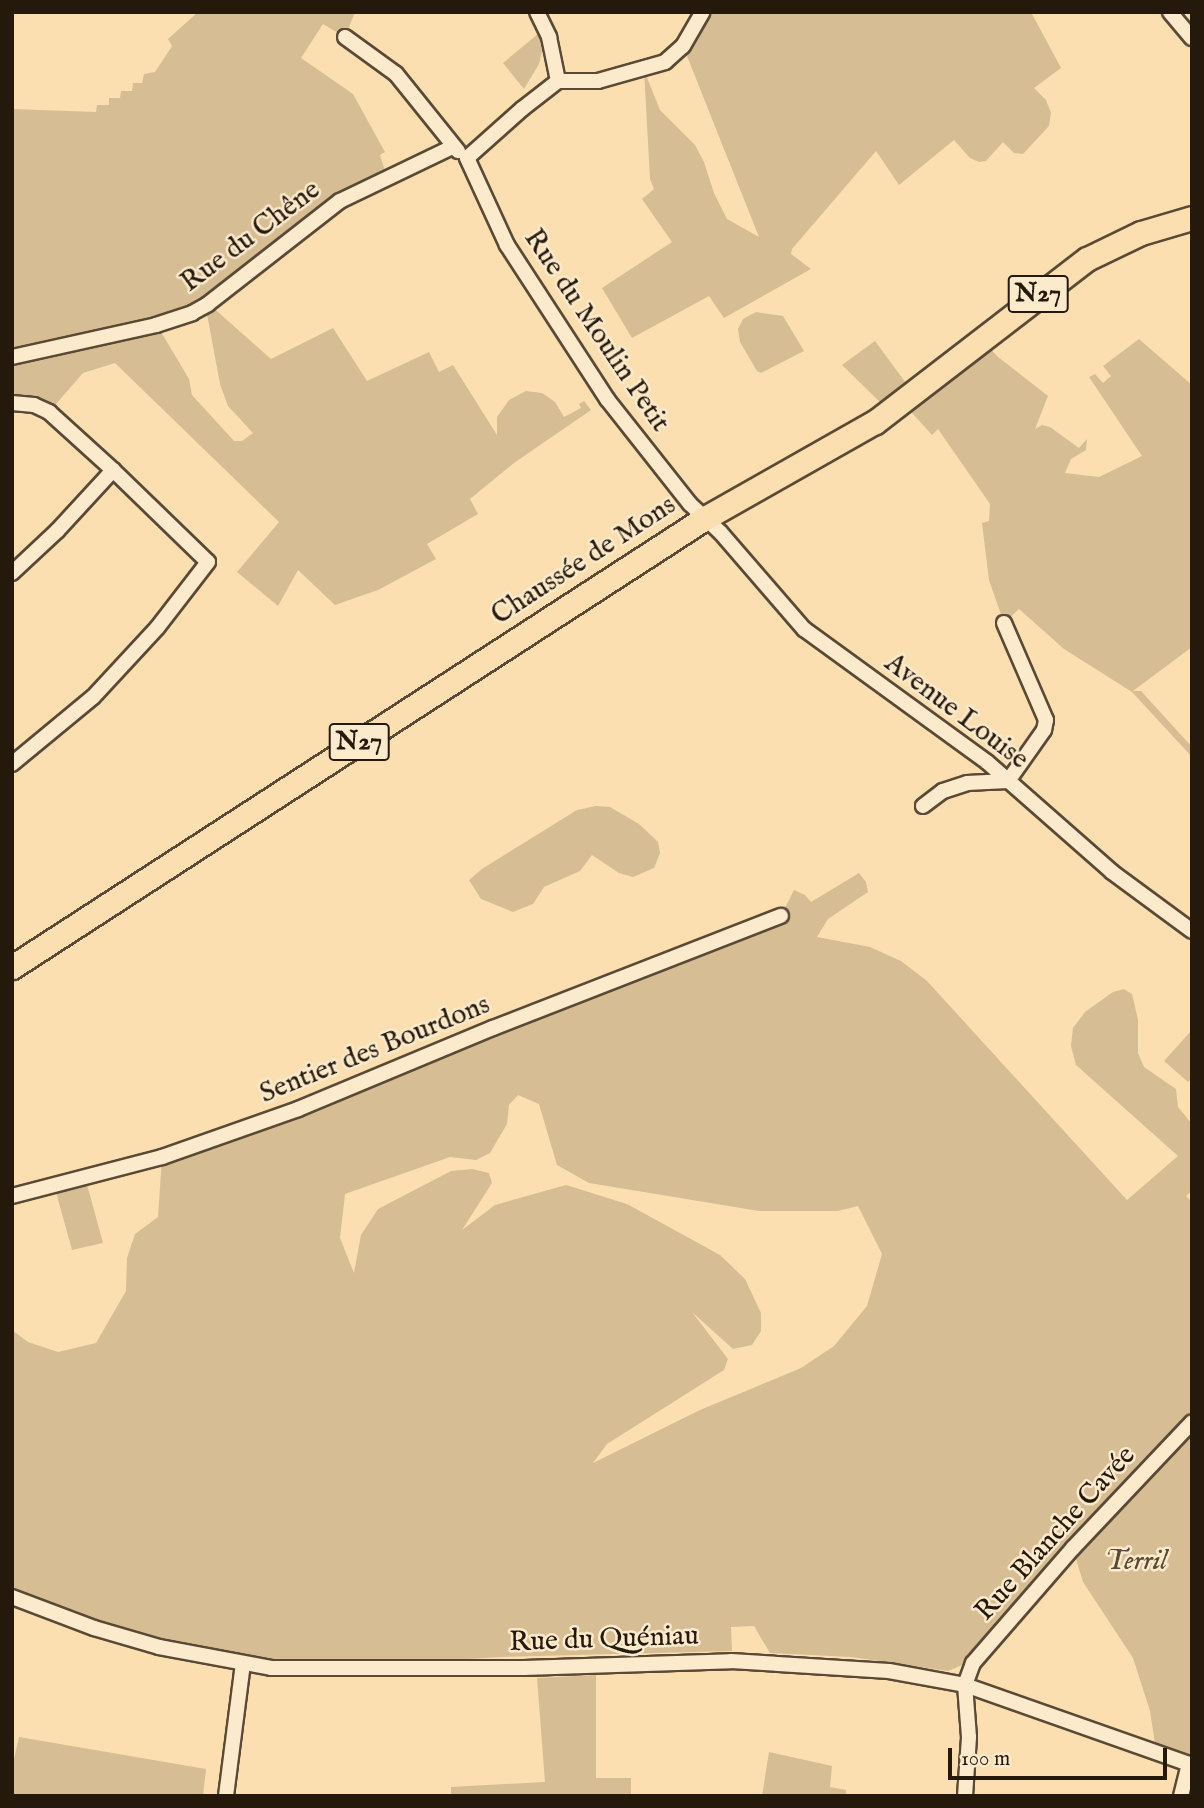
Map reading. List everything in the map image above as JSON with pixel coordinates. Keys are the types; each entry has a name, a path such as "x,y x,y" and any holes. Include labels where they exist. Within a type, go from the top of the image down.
{"main road":[{"name":"Chaussée de Mons","path":"12,967 705,518 883,417 1043,290 1087,259 1141,233 1192,218"}],"street":[{"path":"537,12 549,37 558,82"},
{"path":"345,37 396,74 452,147 467,158 522,109 558,82 598,81 665,62 683,46 703,12"},
{"path":"1170,12 1192,38"},
{"name":"Rue du Chêne","path":"12,357 156,325 192,313 208,304 340,201 452,147"},
{"name":"Rue du Moulin Petit","path":"467,158 507,245 556,326 607,399 690,504 705,518"},
{"path":"12,402 34,405 48,412 205,557 206,566 157,628 93,697 12,764"},
{"path":"12,573 57,531 113,470"},
{"name":"Avenue Louise","path":"705,518 810,635 987,762 1122,880 1192,931"},
{"path":"923,806 943,791 967,783 1008,781 1044,730 1046,720 1004,623"},
{"name":"Sentier des Bourdons","path":"12,1196 162,1157 298,1109 493,1028 781,916"},
{"name":"Rue Blanche Cavée","path":"965,1685 973,1663 981,1652 1073,1548 1192,1422"},
{"name":"Rue du Quéniau","path":"12,1597 116,1634 243,1664 295,1668 524,1668 595,1663 773,1661 888,1671 965,1685 1190,1765"},
{"path":"226,1796 243,1664"},
{"path":"965,1685 968,1737 965,1796"},
{"path":"1181,1796 1190,1765"}],"green space":[{"path":"198,12 355,12 345,37 323,24 301,58 353,94 385,152 380,155 387,177 362,188 209,304 271,359 333,328 367,381 429,352 439,372 453,365 497,435 497,417 509,400 526,391 542,393 555,402 564,417 581,408 579,404 584,401 591,410 514,463 470,499 478,514 427,544 436,559 378,590 335,605 298,570 278,606 237,572 279,522 115,363 83,373 49,412 12,403 12,109 96,112 97,105 109,105 109,98 120,98 121,91 132,91 133,83 142,83 144,74 155,72 172,46 168,39","holes":["192,313 207,314 220,384 228,406 253,433 242,441 234,441 192,395 189,379 157,325"]},
{"path":"703,12 1031,12 1061,68 1034,88 1046,100 1051,113 1049,126 1023,154 1014,153 1003,142 986,161 979,162 970,158 954,140 899,185 876,151 792,249 791,254 811,269 724,318 709,296 632,338 602,288 672,242 642,199 654,189 650,179 644,70 660,110 695,145 727,219 759,237 683,46"},
{"path":"539,33 542,51 539,64 524,89 503,63"},
{"path":"756,312 783,316 804,351 761,373 757,371 740,342 738,329 743,319"},
{"path":"1139,339 1192,385 1192,647 1133,691 1141,691 1192,747 1192,757 1132,692 1064,649 1019,609 1004,623 989,580 982,523 989,521 990,504 938,429 932,435 903,403 890,412 842,365 875,341 914,394 982,340 998,357 1048,396 1035,429 1042,425 1050,427 1079,448 1087,439 1086,450 1071,459 1065,473 1099,477 1142,456 1089,377 1095,374 1103,383 1111,376 1103,366"},
{"path":"596,806 610,807 639,824 658,842 660,853 654,868 633,877 619,873 592,855 580,871 544,887 533,904 513,912 481,899 469,880 482,869 577,810"},
{"name":"Terril","path":"859,873 866,882 868,892 828,919 817,937 870,947 901,961 927,981 1127,1200 1178,1156 1076,1065 1071,1046 1073,1028 1085,1012 1113,992 1124,989 1132,994 1138,1020 1138,1053 1144,1067 1176,1089 1178,1107 1192,1124 1192,1191 1186,1196 1192,1202 1192,1765 1156,1750 1150,1711 1133,1658 1083,1582 1073,1549 967,1663 948,1671 851,1657 770,1653 754,1626 731,1627 732,1651 501,1657 320,1668 243,1664 12,1597 12,1330 28,1342 58,1352 96,1343 126,1291 127,1258 135,1234 158,1217 162,1157 781,916 794,890 805,895 811,902","holes":["518,1095 539,1104 557,1165 589,1183 759,1211 838,1211 858,1206 882,1254 867,1306 834,1346 801,1368 700,1410 593,1463 607,1444 724,1370 728,1359 692,1312 733,1349 752,1345 761,1331 761,1313 745,1279 720,1255 627,1204 566,1185 495,1205 462,1230 492,1183 489,1173 472,1169 451,1171 378,1209 361,1235 354,1273 340,1238 345,1194 450,1157 476,1160 490,1153 507,1124 509,1105"]},
{"path":"1192,1030 1192,1078 1188,1082 1164,1061"},
{"path":"85,1177 103,1243 72,1250 54,1185"},
{"path":"596,1675 596,1778 631,1778 631,1796 451,1796 451,1787 545,1782 537,1678"},
{"path":"19,1737 206,1769 203,1796 12,1796 12,1768"},
{"path":"769,1752 832,1766 830,1787 846,1790 846,1796 762,1796"}]}
